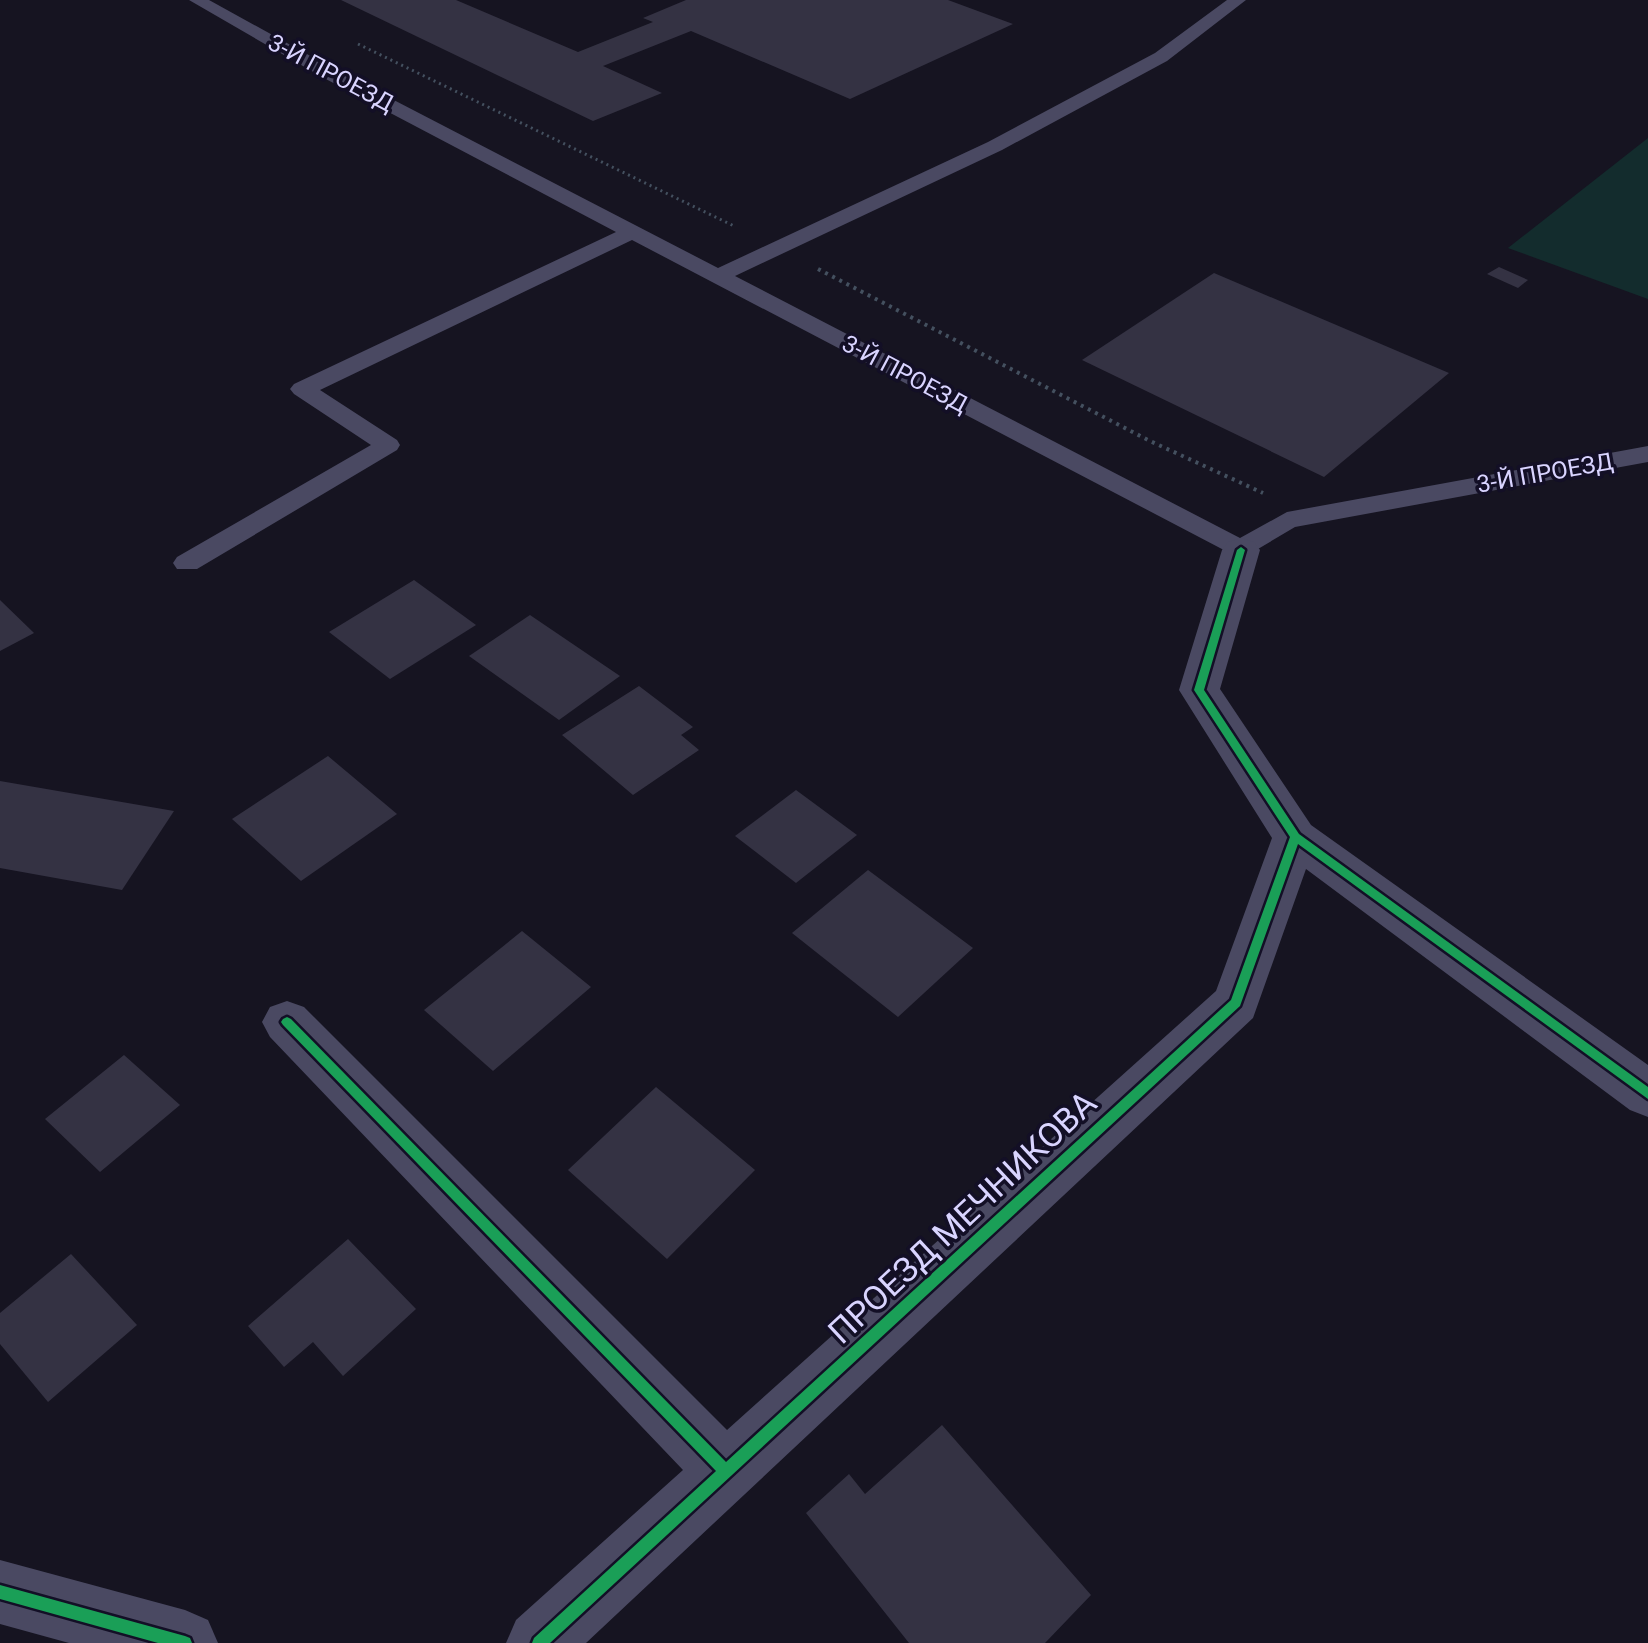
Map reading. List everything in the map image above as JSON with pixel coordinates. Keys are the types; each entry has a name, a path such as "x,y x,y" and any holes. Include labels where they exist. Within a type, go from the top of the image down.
{"street":[{"path":"1241,550 1199,690 1295,837 1648,1094"},
{"name":"ПРОЕЗД МЕЧНИКОВА","path":"539,1643 1236,1003 1295,837"},
{"path":"287,1022 726,1472"},
{"path":"0,1592 185,1643"}],"lane":[{"name":"3-Й ПРОЕЗД","path":"197,0 1241,550 1287,520 1648,454"},
{"path":"718,276 877,203 1064,109 1161,57 1238,0"},
{"path":"187,563 388,445 302,389 633,232"}],"green space":[{"path":"1648,138 1648,299 1508,248"}],"building":[{"path":"341,0 456,0 578,52 653,22 643,18 686,0 948,0 1013,24 850,99 691,31 603,66 662,93 593,121"},
{"path":"1499,267 1528,280 1518,288 1487,274"},
{"path":"1214,273 1449,373 1324,477 1082,360"},
{"path":"414,580 476,625 390,679 329,632"},
{"path":"0,600 34,633 0,651"},
{"path":"530,615 620,676 559,720 469,656"},
{"path":"639,686 693,727 681,735 699,750 633,795 562,735"},
{"path":"328,756 397,814 301,881 232,819"},
{"path":"0,781 174,811 122,890 0,868"},
{"path":"796,790 857,835 796,883 735,836"},
{"path":"868,870 973,948 898,1017 792,933"},
{"path":"522,931 591,987 493,1071 424,1010"},
{"path":"124,1055 180,1105 100,1172 45,1119"},
{"path":"656,1087 755,1170 667,1259 568,1170"},
{"path":"348,1239 416,1309 343,1376 313,1342 284,1367 248,1326"},
{"path":"71,1254 137,1325 48,1402 0,1344 0,1313"},
{"path":"942,1425 1091,1595 1045,1643 909,1643 806,1513 849,1474 865,1494"}],"cycle path":[{"path":"539,1643 1236,1003 1295,837 1199,690 1241,550"},
{"path":"1295,837 1648,1094"},
{"path":"287,1022 726,1472"},
{"path":"0,1592 185,1643"}]}
